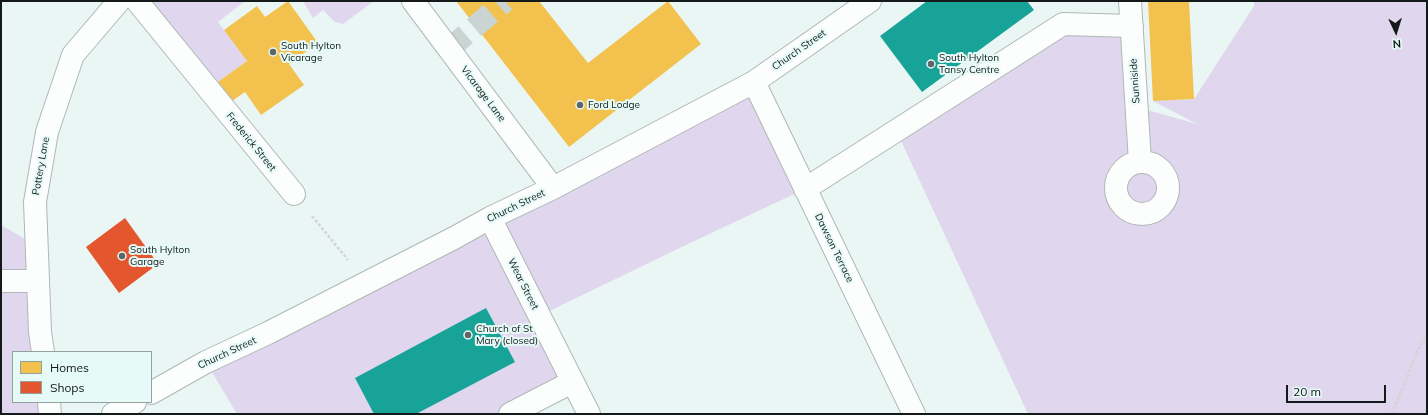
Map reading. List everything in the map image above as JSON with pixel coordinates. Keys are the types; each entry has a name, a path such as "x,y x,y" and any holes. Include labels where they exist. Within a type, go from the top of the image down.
{"street":[{"name":"Pottery Lane","path":"43,351 40,332 35,202 47,132 73,55 119,1"},
{"name":"Frederick Street","path":"137,1 294,194"},
{"name":"Vicarage Lane","path":"413,1 553,188"},
{"name":"Church Street","path":"152,392 206,362 268,333 490,218 553,188 754,82 870,1"},
{"name":"Sunniside","path":"1130,1 1140,162"},
{"path":"805,189 1063,24 1132,26"},
{"name":"Dawson Terrace","path":"754,82 914,414"},
{"name":"Wear Street","path":"490,218 589,414"},
{"path":"1,282 38,281"},
{"path":"510,414 572,382"},
{"path":"49,403 50,414"},
{"path":"113,414 133,403"}],"path":[{"path":"294,194 366,283"},
{"path":"1392,414 1419,348 1427,334"}],"shaded area":[{"path":"245,1 218,22 247,61 218,82 152,2"},
{"path":"303,1 374,1 343,24 335,22 323,10 313,18"},
{"path":"1254,1 1427,1 1427,414 1028,414 896,130 1063,24 1132,26 1137,107 1197,124 1153,101 1194,99 1254,6"},
{"path":"754,82 805,189 539,316 572,382 510,414 237,414 206,362"},
{"path":"1,225 37,246 43,351 12,351 12,403 49,403 50,414 1,414"}],"building: Homes":[{"name":"South Hylton Vicarage","path":"288,1 318,43 289,64 304,85 261,115 245,92 232,101 218,82 247,61 224,30 257,6 265,17"},
{"name":"Ford Lodge","path":"456,1 539,1 588,63 668,1 701,44 569,147"},
{"path":"1148,1 1189,1 1194,99 1153,101"}],"building: Shops":[{"name":"South Hylton Garage","path":"125,218 158,264 119,293 86,247"}],"building: Public":[{"name":"South Hylton Tansy Centre","path":"927,1 1027,1 1034,10 922,92 880,36"},
{"name":"Church of St Mary (closed)","path":"486,308 515,362 416,414 374,414 355,378"}],"tunnel":[{"path":"449,49 505,1"}],"place":[{"name":"South Hylton Vicarage","path":"273,52"},
{"name":"South Hylton Tansy Centre","path":"931,64"},
{"name":"Ford Lodge","path":"580,105"},
{"name":"South Hylton Garage","path":"122,256"},
{"name":"Church of St Mary (closed)","path":"468,335"}]}
